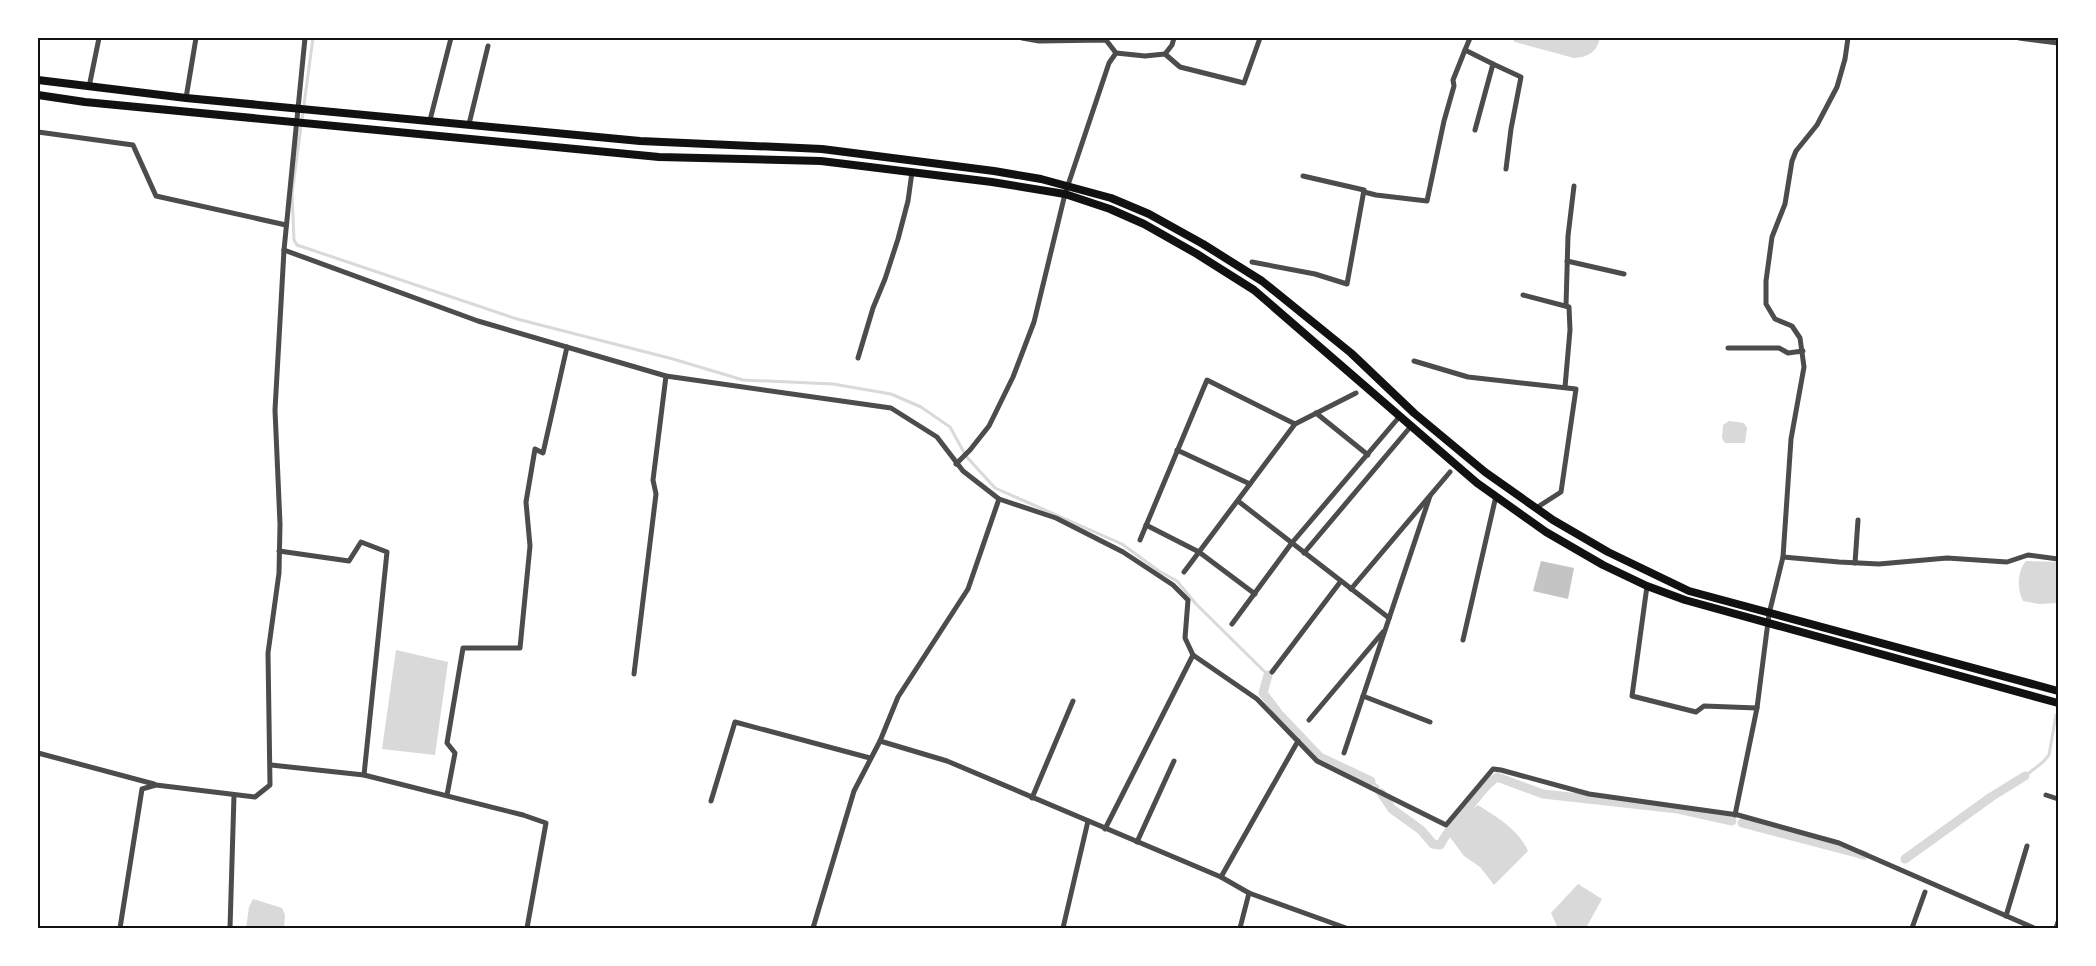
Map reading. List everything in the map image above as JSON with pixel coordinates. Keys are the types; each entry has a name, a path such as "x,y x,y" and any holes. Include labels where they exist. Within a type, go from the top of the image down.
{"main road":[{"path":"38,80 186,98 640,141 822,149 994,171 1067,190 1144,224 1254,290 1477,483 1546,532 1603,565 1647,586 1685,600 2058,703"},
{"path":"38,95 659,157 821,161 1067,190 1111,198 1149,214 1262,281 1351,353 1414,413 1485,472 1590,542 1649,573 1689,591 1769,614 2058,690"}],"street":[{"path":"89,87 99,38"},
{"path":"186,98 196,38"},
{"path":"38,753 156,785 255,797 270,785 268,653 279,573 280,524 275,410 286,225 305,38"},
{"path":"430,120 451,38"},
{"path":"1022,38 1039,41 1106,40 1116,53 1145,56 1165,54 1172,45 1173,38"},
{"path":"1165,54 1180,67 1244,82 1260,38"},
{"path":"1303,176 1364,190 1364,192 1427,201 1454,86 1453,80 1470,38"},
{"path":"1735,815 1757,708 1769,614 1782,556 1791,439 1804,367 1800,338 1792,326 1775,319 1766,304 1766,281 1772,237 1785,204 1792,160 1796,151 1817,125 1837,87 1848,38"},
{"path":"2019,38 2058,43"},
{"path":"469,124 488,46"},
{"path":"1465,50 1521,77 1506,169"},
{"path":"958,462 989,426 1013,377 1034,322 1067,190 1106,71 1116,53"},
{"path":"1475,130 1493,64"},
{"path":"38,132 133,145 156,196 286,225"},
{"path":"858,358 898,239 908,201 912,172"},
{"path":"1565,387 1570,330 1569,308 1566,306 1567,261 1574,186"},
{"path":"1252,262 1315,274 1347,284 1364,192"},
{"path":"284,250 478,321 666,376 891,408 937,437 958,462 999,499 1056,518 1124,552 1173,585 1188,600 1185,638 1193,655 1257,699 1317,761 1446,825 1493,769 1501,770 1588,794 1735,815 1839,843 2034,928"},
{"path":"1567,261 1624,274"},
{"path":"1523,295 1566,306"},
{"path":"447,795 455,753 447,743 463,648 520,648 530,546 526,502 530,472 535,449 543,453 567,346"},
{"path":"1728,348 1779,348 1788,353 1803,351"},
{"path":"1414,361 1468,377 1576,388 1561,492 1536,508"},
{"path":"634,674 656,494 653,480 666,376"},
{"path":"1140,540 1207,380 1295,424"},
{"path":"1184,572 1295,424 1356,393"},
{"path":"1316,413 1368,455"},
{"path":"1232,624 1292,543 1400,416"},
{"path":"1304,552 1412,426"},
{"path":"1177,450 1250,484"},
{"path":"1351,589 1450,472"},
{"path":"1344,753 1430,496"},
{"path":"1463,640 1496,496"},
{"path":"813,928 854,791 880,741 898,697 968,589 999,499"},
{"path":"1238,501 1389,618"},
{"path":"1855,563 1858,520"},
{"path":"1146,525 1199,552 1255,594"},
{"path":"279,551 349,561 361,542 387,552 364,774"},
{"path":"1782,556 1879,564 1947,558 2007,562 2028,555 2058,559"},
{"path":"1272,672 1341,581"},
{"path":"1647,586 1632,696 1696,712 1704,706 1757,708"},
{"path":"1309,720 1386,629"},
{"path":"1105,829 1193,655"},
{"path":"1363,696 1430,722"},
{"path":"1032,798 1073,701"},
{"path":"711,801 735,722 870,758"},
{"path":"880,741 946,761 1221,877 1249,893 1346,928"},
{"path":"1221,877 1298,741"},
{"path":"1137,842 1174,761"},
{"path":"271,765 364,774 524,815 546,823 527,928 529,928"},
{"path":"120,928 142,789 156,785"},
{"path":"230,928 234,795"},
{"path":"2046,795 2058,799"},
{"path":"1063,928 1088,821"},
{"path":"2006,916 2027,846"},
{"path":"1912,928 1925,892"},
{"path":"1240,928 1249,893"},
{"path":"2056,928 2058,922"}],"shaded area":[{"path":"1511,38 1600,38 1597,47 1591,53 1574,58 1515,42"},
{"path":"1729,421 1744,423 1747,428 1745,443 1725,443 1722,438 1723,425"},
{"path":"2026,561 2058,562 2057,603 2039,604 2023,601 2019,581"},
{"path":"396,650 448,662 435,755 382,749"},
{"path":"1478,805 1513,830 1528,851 1494,885 1480,867 1464,856 1449,836 1457,822"},
{"path":"1578,884 1602,899 1586,928 1558,928 1551,913"},
{"path":"253,899 282,908 285,915 284,928 246,928 249,907"}],"building":[{"path":"1541,561 1574,568 1568,599 1533,591"}],"waterway":[{"path":"313,38 292,193 294,240 297,245 517,319 673,359 743,380 833,384 891,394 921,407 950,427 966,456 995,488 1122,544 1177,581 1196,604 1268,675"},
{"path":"1268,675 1263,693 1279,714 1320,757 1371,781"},
{"path":"2025,776 2049,755 2058,714"},
{"path":"1905,859 1991,797 2025,776"},
{"path":"1381,793 1392,809 1421,830 1433,844 1440,845 1483,789 1497,777 1543,794 1678,809 1732,821"},
{"path":"1371,781 1378,787"},
{"path":"1742,823 1864,855"}]}
